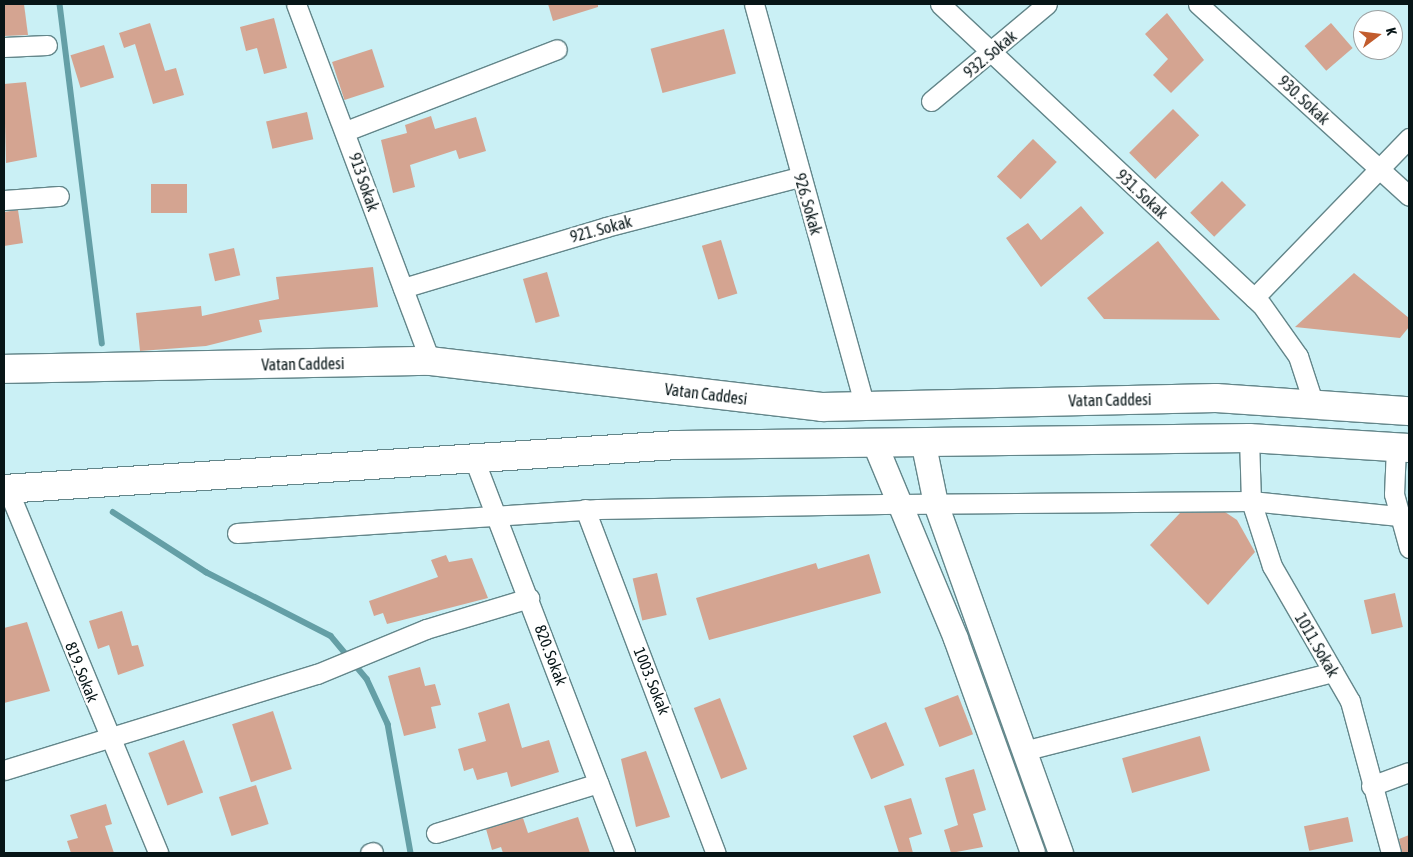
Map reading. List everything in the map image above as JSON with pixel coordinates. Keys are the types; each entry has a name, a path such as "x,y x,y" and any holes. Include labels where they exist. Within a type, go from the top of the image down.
{"highway":[{"name":"Vatan Caddesi","path":"4,369 430,361 822,408 864,404 1216,398 1409,411"},
{"path":"6,490 678,445 1250,438 1402,448"}],"street":[{"name":"913 Sokak","path":"296,4 346,131 430,361"},
{"name":"926. Sokak","path":"754,4 800,177 864,404"},
{"name":"931. Sokak","path":"940,4 1254,298 1298,356 1314,405"},
{"name":"932. Sokak","path":"931,101 992,54 1047,4"},
{"name":"930. Sokak","path":"1198,4 1409,196"},
{"path":"4,47 47,45"},
{"path":"346,131 558,49"},
{"path":"1254,298 1409,138"},
{"name":"921. Sokak","path":"404,288 606,227 800,177"},
{"path":"4,200 59,196"},
{"name":"1011. Sokak","path":"1250,438 1251,501 1272,566 1350,702 1371,786 1391,853"},
{"path":"923,441 936,504 1061,853"},
{"path":"876,444 956,639 1033,853"},
{"path":"1402,448 1394,494 1404,517 1409,548"},
{"name":"820. Sokak","path":"474,459 529,598 625,853"},
{"name":"819. Sokak","path":"6,490 158,853"},
{"path":"237,533 585,509 899,504 1251,501 1404,517"},
{"name":"1003. Sokak","path":"585,509 716,853"},
{"path":"4,770 110,740 317,674 426,629 529,598"},
{"path":"1023,751 1333,672"},
{"path":"1371,786 1409,772"},
{"path":"436,833 599,784"}],"building":[{"path":"4,4 24,4 28,35 4,36"},
{"path":"548,4 598,4 598,7 553,21"},
{"path":"1167,13 1204,60 1171,93 1153,75 1168,59 1145,34"},
{"path":"274,18 287,68 264,74 257,48 246,51 240,27"},
{"path":"150,23 165,71 176,68 184,95 153,104 135,44 124,48 119,33"},
{"path":"1331,23 1353,48 1326,71 1305,46"},
{"path":"724,29 736,73 662,93 651,49"},
{"path":"104,45 114,78 80,88 71,55"},
{"path":"372,49 384,87 344,100 332,62"},
{"path":"26,82 37,157 6,163 4,84"},
{"path":"1173,109 1199,135 1155,179 1129,153"},
{"path":"307,112 313,139 272,149 266,121"},
{"path":"431,116 435,129 476,117 486,151 459,159 456,150 410,165 415,187 393,193 381,140 407,133 405,125"},
{"path":"1033,139 1057,162 1021,199 997,176"},
{"path":"1222,181 1246,205 1214,237 1190,213"},
{"path":"151,184 187,184 187,213 151,213"},
{"path":"1081,206 1104,233 1041,287 1006,238 1028,223 1041,240"},
{"path":"18,210 23,243 4,246 4,212"},
{"path":"721,240 737,294 718,299 702,246"},
{"path":"1158,241 1220,320 1104,319 1087,298"},
{"path":"234,248 240,275 215,281 209,254"},
{"path":"373,267 378,307 259,320 262,332 206,346 140,351 136,313 201,306 202,316 279,299 276,277"},
{"path":"547,272 560,316 536,323 523,279"},
{"path":"1354,273 1409,318 1409,327 1400,338 1295,327"},
{"path":"1225,512 1237,520 1255,552 1208,605 1150,545 1180,513"},
{"path":"869,554 881,593 709,640 696,598 816,563 818,569"},
{"path":"446,555 449,562 472,558 488,598 387,624 383,613 374,616 369,601 438,577 431,560"},
{"path":"657,573 667,615 642,621 633,579"},
{"path":"1395,593 1403,627 1372,634 1364,600"},
{"path":"122,611 132,646 138,645 144,666 118,675 109,645 98,649 89,621"},
{"path":"27,622 50,691 4,703 4,628"},
{"path":"420,667 425,686 435,684 441,705 431,707 436,728 404,736 388,676"},
{"path":"958,695 973,734 939,747 924,708"},
{"path":"720,698 747,769 721,779 694,708"},
{"path":"509,703 522,748 549,740 559,772 511,787 507,772 477,780 473,768 464,771 458,749 486,741 478,713"},
{"path":"273,711 292,769 251,782 232,724"},
{"path":"886,722 904,765 871,779 853,736"},
{"path":"1200,736 1210,771 1132,793 1122,758"},
{"path":"184,740 203,793 167,806 148,753"},
{"path":"646,751 670,817 636,827 621,759"},
{"path":"974,769 986,810 973,814 983,847 951,853 944,830 958,825 945,778"},
{"path":"256,785 269,824 232,836 219,797"},
{"path":"911,798 922,834 909,838 913,853 899,853 884,806"},
{"path":"106,804 112,824 105,826 114,853 71,853 67,841 78,838 70,815"},
{"path":"578,817 590,853 503,853 501,847 492,850 486,829 523,818 528,833"},
{"path":"1348,817 1353,841 1309,851 1304,826"},
{"path":"1409,835 1409,853 1402,853 1399,839"}],"waterway":[{"path":"60,4 102,343"},
{"path":"113,512 206,572 331,636 367,679 388,724 411,853"}]}
